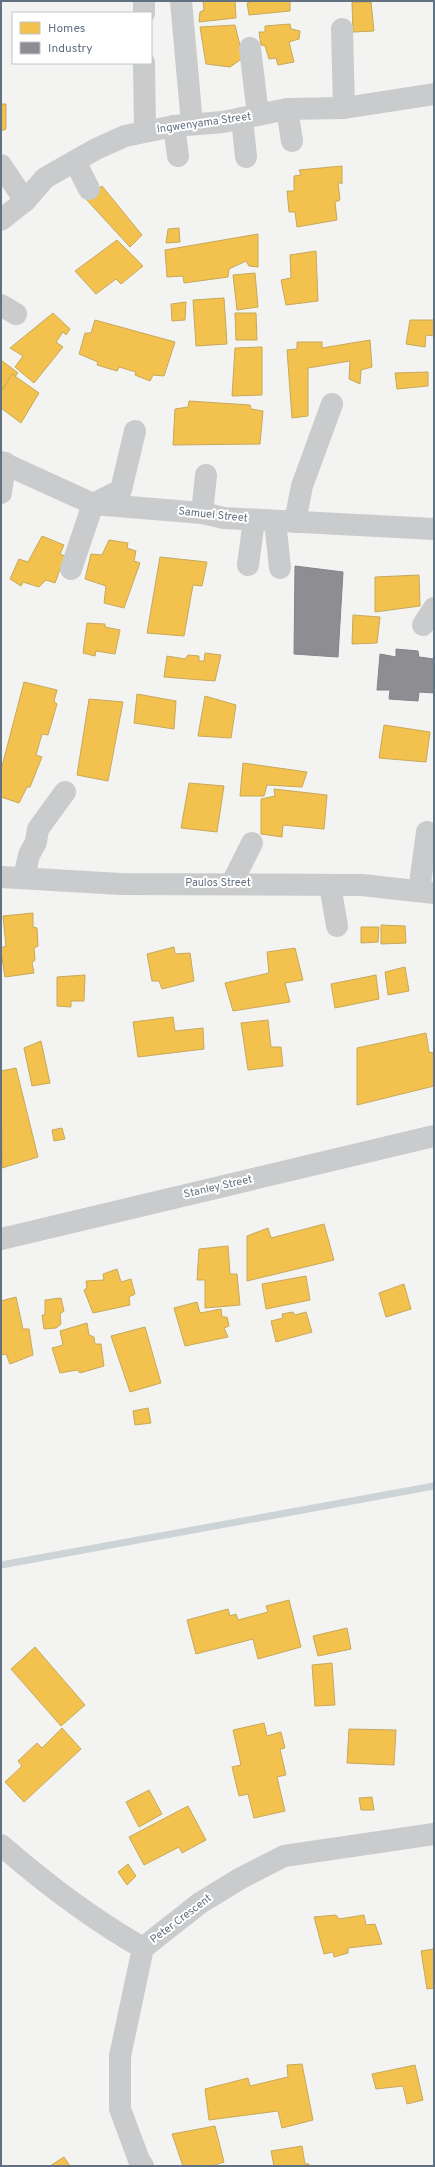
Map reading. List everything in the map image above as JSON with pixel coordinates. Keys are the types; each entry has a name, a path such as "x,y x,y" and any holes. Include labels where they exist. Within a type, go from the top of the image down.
{"street":[{"path":"144,1 144,12"},
{"path":"178,156 183,125 181,1"},
{"path":"342,29 344,108"},
{"path":"246,157 250,116 250,48"},
{"path":"144,64 145,131"},
{"name":"Ingwenyama Street","path":"1,220 25,201 46,178 96,149 125,136 145,131 250,116 287,109 344,108 434,94"},
{"path":"287,109 292,141"},
{"path":"75,161 89,189"},
{"path":"1,165 25,201"},
{"path":"248,565 274,521 302,486 332,404"},
{"path":"71,569 93,504 121,490 135,431"},
{"path":"1,493 3,463"},
{"name":"Samuel Street","path":"3,463 93,504 202,513 224,518 434,529"},
{"path":"202,513 206,475"},
{"path":"274,521 280,568"},
{"path":"24,878 29,855 36,842 38,829 65,792"},
{"path":"426,892 427,832"},
{"path":"232,883 252,843"},
{"name":"Paulos Street","path":"1,877 121,884 232,883 362,885 426,892"},
{"path":"330,885 337,926"},
{"name":"Stanley Street","path":"1,1239 434,1136"},
{"name":"Peter Crescent","path":"143,2166 139,2160 120,2109 120,2056 143,1948 200,1903 241,1878 284,1856 434,1834"},
{"path":"1,1845 74,1904 109,1929 143,1948"}],"building: Homes":[{"path":"203,1 235,1 236,18 199,22 200,12 204,10"},
{"path":"254,1 290,1 290,11 249,15 247,3"},
{"path":"352,2 371,2 374,31 353,32"},
{"path":"290,24 291,29 300,31 299,39 289,42 294,62 278,65 276,58 269,59 265,46 261,45 259,32 265,32 265,26"},
{"path":"235,25 243,58 230,67 206,64 200,27"},
{"path":"1,104 6,104 6,129 1,131"},
{"path":"342,166 342,184 338,182 340,200 335,202 337,220 297,227 295,212 289,212 287,191 294,191 294,176 301,175 299,170"},
{"path":"102,186 142,235 130,247 85,198"},
{"path":"179,228 180,242 166,243 168,229"},
{"path":"258,234 258,267 249,266 246,261 229,269 228,277 184,283 183,276 167,277 165,250"},
{"path":"117,240 143,266 121,284 116,279 96,294 75,271"},
{"path":"316,251 318,301 286,305 281,280 291,278 290,255"},
{"path":"255,273 258,307 237,310 233,275"},
{"path":"224,298 227,344 196,346 193,300"},
{"path":"186,302 185,320 172,321 171,304"},
{"path":"53,313 70,329 66,335 63,332 56,342 63,347 34,383 15,367 23,356 10,348"},
{"path":"235,313 256,313 257,340 236,340"},
{"path":"95,320 175,342 164,376 153,375 150,381 135,375 136,372 119,367 117,371 97,365 98,362 79,354 85,333 91,333"},
{"path":"410,320 434,320 434,336 426,335 425,347 406,344"},
{"path":"370,340 372,367 361,370 360,384 349,379 350,361 308,368 308,416 292,418 287,350 297,349 297,342 322,342 322,348"},
{"path":"262,347 262,395 232,396 235,348"},
{"path":"1,360 18,373 1,393"},
{"path":"428,372 428,386 397,389 395,373"},
{"path":"12,374 39,393 21,423 1,408 1,392"},
{"path":"189,401 250,405 251,409 263,411 260,444 173,445 175,409 188,407"},
{"path":"42,536 64,545 60,554 65,556 55,583 46,580 39,587 23,582 21,586 10,579 19,559 28,562"},
{"path":"109,540 128,543 127,548 136,551 134,561 140,563 124,608 104,603 106,586 85,579 91,554 102,555"},
{"path":"160,557 207,562 202,586 193,585 184,636 147,633"},
{"path":"419,575 420,606 375,612 375,577"},
{"path":"353,615 380,617 377,643 352,644"},
{"path":"87,623 105,624 105,627 120,630 115,654 96,651 95,656 83,653"},
{"path":"205,653 221,655 215,681 164,677 167,656 185,659 188,655 199,656 199,661 204,661"},
{"path":"24,682 57,690 54,701 57,704 48,735 42,734 36,755 42,757 30,787 27,787 19,803 1,797 1,770"},
{"path":"137,694 176,701 174,729 134,723"},
{"path":"205,696 236,705 231,738 198,736"},
{"path":"89,699 123,702 108,781 77,775"},
{"path":"384,725 430,732 426,762 379,758"},
{"path":"243,763 307,772 302,787 267,785 264,796 240,796"},
{"path":"189,783 224,786 217,832 181,828"},
{"path":"274,789 327,795 324,829 283,825 282,837 261,834 261,799 275,796"},
{"path":"33,913 33,927 37,928 38,946 34,948 35,960 32,963 34,973 5,977 1,951 1,948 6,946 3,916"},
{"path":"381,925 405,926 406,943 381,944"},
{"path":"361,927 379,927 378,942 361,943"},
{"path":"174,947 175,954 190,953 194,981 162,989 159,981 152,981 147,954"},
{"path":"295,948 303,980 285,983 290,1002 233,1011 225,983 269,973 267,952"},
{"path":"405,967 409,991 388,995 385,972"},
{"path":"85,975 84,1001 71,1001 71,1007 57,1006 57,977"},
{"path":"376,975 379,999 335,1008 331,984"},
{"path":"173,1017 175,1031 203,1028 204,1049 138,1057 133,1022"},
{"path":"268,1020 271,1047 281,1047 283,1066 248,1070 241,1023"},
{"path":"426,1033 429,1052 434,1053 434,1086 357,1105 357,1048"},
{"path":"41,1041 50,1083 32,1086 24,1048"},
{"path":"16,1068 38,1157 2,1168 1,1071"},
{"path":"62,1128 65,1139 54,1141 52,1130"},
{"path":"324,1224 334,1260 247,1281 247,1236 268,1228 271,1238"},
{"path":"228,1246 230,1274 237,1274 240,1305 205,1308 205,1280 197,1280 199,1249"},
{"path":"117,1269 121,1282 131,1279 135,1294 129,1297 130,1305 93,1313 84,1290 87,1288 86,1281 104,1280 103,1274"},
{"path":"306,1276 310,1300 266,1309 262,1284"},
{"path":"404,1284 411,1309 386,1317 379,1293"},
{"path":"16,1297 23,1329 29,1329 33,1355 10,1364 6,1354 1,1355 1,1301"},
{"path":"61,1298 64,1311 60,1314 61,1324 56,1328 44,1329 42,1315 45,1315 45,1300"},
{"path":"197,1302 200,1313 221,1309 222,1317 227,1317 229,1326 224,1328 228,1337 185,1346 174,1308"},
{"path":"293,1312 295,1315 306,1312 312,1332 276,1342 271,1321 283,1318 282,1314"},
{"path":"87,1323 89,1335 94,1337 95,1344 101,1344 104,1366 80,1373 77,1370 60,1373 52,1348 63,1345 60,1331"},
{"path":"145,1327 161,1383 130,1392 111,1336"},
{"path":"148,1408 151,1423 135,1425 133,1411"},
{"path":"289,1600 301,1647 258,1659 253,1639 196,1654 187,1620 228,1609 230,1616 236,1614 238,1620 268,1612 266,1606"},
{"path":"347,1628 351,1649 318,1656 313,1636"},
{"path":"35,1647 85,1705 61,1726 11,1669"},
{"path":"332,1663 335,1705 315,1706 312,1665"},
{"path":"264,1723 267,1736 281,1732 285,1748 280,1749 286,1775 277,1777 285,1811 254,1818 248,1794 239,1796 232,1767 241,1765 233,1730"},
{"path":"62,1728 81,1749 24,1802 5,1782 22,1766 18,1761 37,1743 42,1748"},
{"path":"349,1729 396,1730 394,1765 347,1763"},
{"path":"149,1790 162,1814 139,1827 126,1802"},
{"path":"372,1797 374,1810 361,1810 359,1798"},
{"path":"188,1806 206,1840 182,1853 179,1847 144,1865 129,1837"},
{"path":"128,1864 136,1876 127,1885 118,1872"},
{"path":"336,1915 339,1919 364,1915 366,1925 375,1924 382,1944 348,1948 348,1953 334,1957 333,1952 324,1954 314,1917"},
{"path":"434,1949 434,1988 427,1989 421,1951"},
{"path":"302,2064 313,2120 282,2128 278,2111 209,2120 205,2089 248,2078 250,2086 288,2077 287,2065"},
{"path":"415,2065 423,2100 407,2104 403,2086 376,2089 372,2074"},
{"path":"215,2126 224,2162 212,2166 183,2166 172,2134"},
{"path":"302,2146 305,2164 309,2164 309,2166 274,2166 271,2151"},
{"path":"64,2157 70,2166 50,2166"}],"building: Industry":[{"path":"295,566 343,572 338,657 294,654"},
{"path":"396,649 418,651 419,657 434,659 434,693 419,692 418,701 389,699 390,690 377,690 380,654 396,657"}],"waterway":[{"path":"1,1565 434,1486"}]}
